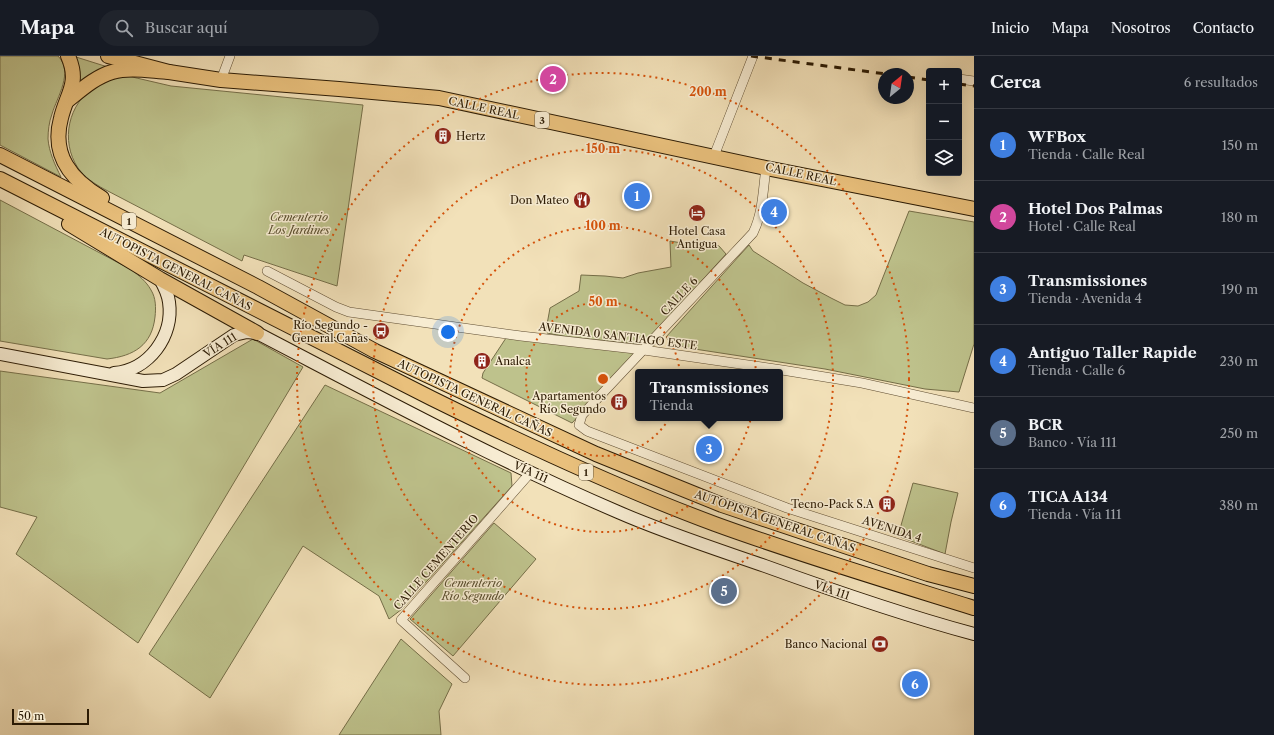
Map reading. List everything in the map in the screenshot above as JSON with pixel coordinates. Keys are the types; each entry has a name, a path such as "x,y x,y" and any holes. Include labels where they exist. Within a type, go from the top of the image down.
{"main road":[{"path":"68,56 73,77 71,90 58,130 58,141 64,164 74,178 88,190 258,288"},
{"name":"CALLE REAL","path":"108,56 169,72 221,80 439,98 766,168 974,209"},
{"path":"66,102 97,78 112,72 128,69 169,72"},
{"name":"AUTOPISTA GENERAL CAÑAS","path":"0,155 258,288 375,351 596,454 722,505 928,574 974,586"},
{"name":"AUTOPISTA GENERAL CAÑAS","path":"0,179 491,428 599,478 715,524 846,568 974,608"},
{"path":"0,182 160,279 257,333"},
{"name":"VÍA 111","path":"106,373 118,372 135,367 150,356 164,337 170,314 167,296 160,279"},
{"name":"VÍA 111","path":"0,354 143,381 164,380 176,374 234,335 247,332 257,333 430,424 531,472 645,523 899,612 974,634"}],"street":[{"path":"221,80 230,56"},
{"path":"714,156 753,56"},
{"path":"962,79 974,81"},
{"name":"CALLE 6","path":"579,425 582,415 753,233 760,215 766,168"},
{"name":"AVENIDA 0 SANTIAGO ESTE","path":"267,271 336,307 349,312 521,336 644,350 773,369"},
{"name":"AVENIDA 0 SANTIAGO ESTE","path":"783,370 862,382 974,408"},
{"name":"AVENIDA 4","path":"579,425 587,431 786,508 974,568"},
{"name":"CALLE CEMENTERIO","path":"465,678 401,620 531,472"}],"green space":[{"path":"0,56 58,56 63,62 65,69 63,85 54,107 48,130 51,154 61,177 0,145"},
{"path":"76,57 111,68 79,83 79,69"},
{"name":"Cementerio Los Jardines","path":"128,76 171,86 363,105 337,286 244,255 242,261 93,183 83,174 72,157 69,146 68,135 73,112 86,93 96,86 116,78"},
{"path":"0,200 132,270 145,281 153,293 155,303 153,327 146,342 133,352 107,359 0,341"},
{"path":"909,211 974,222 974,344 959,392 925,389 825,369 688,348 671,343 666,337 749,245 753,251 803,283 845,305 858,306 868,302 876,295"},
{"path":"670,241 699,246 705,244 719,246 726,254 646,342 640,344 568,337 547,333 546,330 550,308 579,291 581,275 623,278 638,273 671,267"},
{"path":"506,338 634,351 636,355 572,423 482,378 483,373"},
{"path":"253,339 303,367 138,643 16,554 37,517 0,507 0,371 160,393"},
{"path":"325,385 511,473 512,486 402,609 389,619 379,596 303,546 210,698 149,654"},
{"path":"913,483 958,493 945,554 898,536"},
{"name":"Cementerio Río Segundo","path":"494,523 536,559 453,656 410,619"},
{"path":"401,639 452,684 439,711 441,735 339,735"}],"railway":[{"path":"751,56 878,73"},
{"path":"914,78 926,80"},
{"path":"962,84 974,86"}],"place":[{"name":"Hotel Dos Palmas","path":"553,79"},
{"name":"Hertz","path":"443,136"},
{"name":"WFBox","path":"637,196"},
{"name":"Don Mateo","path":"582,200"},
{"name":"Antiguo Taller Rapide","path":"774,212"},
{"name":"Hotel Casa Antigua","path":"697,213"},
{"name":"Río Segundo - General Cañas","path":"381,331"},
{"name":"Analca","path":"482,361"},
{"name":"Apartamentos Río Segundo","path":"619,402"},
{"name":"Transmissiones","path":"709,449"},
{"name":"Tecno-Pack S.A","path":"887,504"},
{"name":"BCR","path":"724,591"},
{"name":"Banco Nacional","path":"880,644"},
{"name":"TICA A134","path":"915,684"}]}
